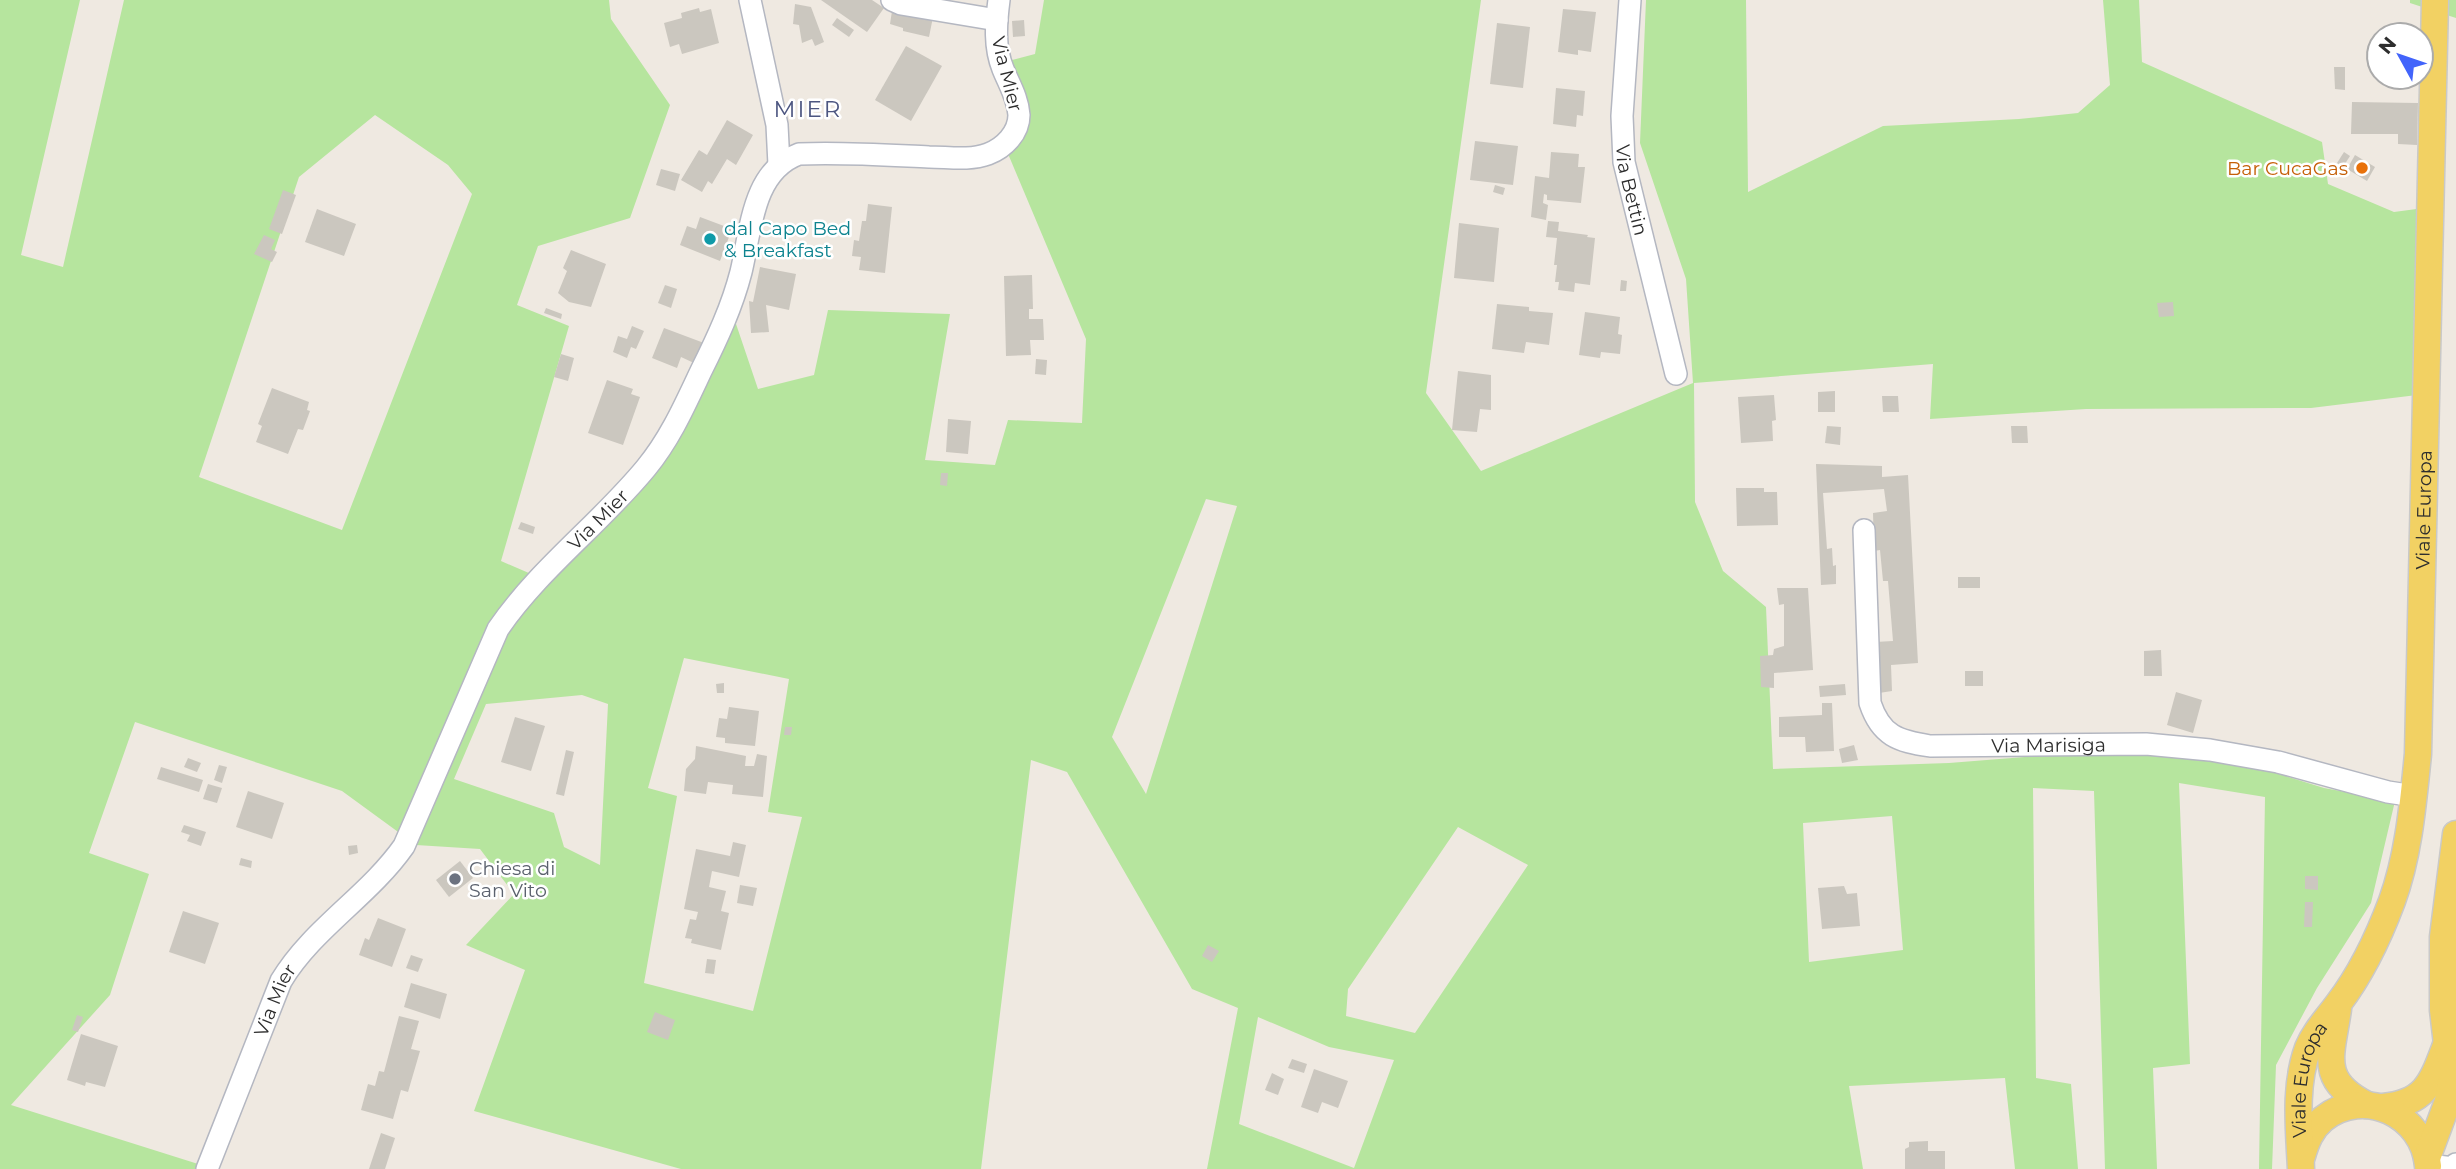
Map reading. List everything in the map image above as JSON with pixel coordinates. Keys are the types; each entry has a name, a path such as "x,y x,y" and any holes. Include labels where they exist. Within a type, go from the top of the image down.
{"main road":[{"name":"Viale Europa","path":"2300,1165 2299,1081 2309,1047 2323,1020 2338,1004 2369,953 2392,900 2405,850 2414,796 2418,754 2435,0"},
{"path":"2427,1164 2448,1101 2452,1077 2452,1060 2443,1010 2456,834"},
{"name":"Viale Europa","path":"2338,1004 2330,1056 2335,1077 2351,1097 2375,1106"},
{"path":"2300,1165 2307,1138 2323,1120 2343,1108 2403,1105 2418,1096 2435,1074 2447,1044"},
{"path":"2375,1106 2403,1118 2419,1136 2427,1164"}],"street":[{"path":"750,0 777,125 779,164"},
{"name":"Via Mier","path":"206,1169 281,981 299,956 386,870 404,846 498,629 520,601 646,469 669,436 727,316 740,275 759,194 779,164 799,155 962,158 990,154 1010,139 1019,118 1018,105 1002,67 998,49 998,10 901,4 892,0"},
{"name":"Via Bettin","path":"1630,0 1622,116 1624,162 1676,374"},
{"name":"Via Marisiga","path":"1864,530 1870,703 1876,719 1888,733 1910,743 1930,746 2146,744 2210,750 2277,762 2388,792 2414,796"},
{"path":"2427,1164 2454,1168 2456,1164"}],"green space":[{"path":"0,0 80,0 21,255 63,267 124,0 609,0 611,19 670,105 630,218 538,246 517,305 569,326 501,561 545,580 662,458 734,318 758,389 814,375 828,310 950,314 925,460 995,465 1008,420 1082,423 1086,339 1006,149 1022,126 1004,62 1035,54 1044,0 1481,0 1426,393 1481,471 1693,383 1686,279 1640,143 1646,0 1746,0 1748,192 1883,126 2078,113 2110,85 2103,0 2139,0 2142,62 2322,142 2328,184 2394,212 2424,208 2417,395 2311,408 2086,409 1930,419 1933,364 1694,383 1695,502 1723,571 1766,607 1773,769 1949,763 2085,752 2218,755 2324,788 2395,801 2371,903 2317,988 2276,1065 2272,1169 2259,1169 2265,797 2179,783 2190,1064 2153,1068 2157,1169 2105,1169 2094,791 2033,788 2036,1078 2071,1084 2078,1169 2015,1169 2005,1078 1849,1086 1863,1169 1207,1169 1238,1008 1192,989 1067,772 1031,760 981,1169 681,1169 474,1111 525,970 466,945 514,894 480,849 416,845 342,791 135,722 89,853 149,874 110,995 11,1105 214,1169 0,1169","holes":["375,115 448,165 472,194 342,530 199,477 299,177","1206,499 1237,506 1146,794 1112,737","684,658 789,679 768,812 802,817 753,1011 644,983 677,796 648,788","582,695 608,704 600,865 564,847 554,813 454,779 486,704","1892,816 1903,950 1809,962 1803,823","1458,827 1528,865 1415,1033 1346,1016 1348,989","1258,1017 1329,1047 1394,1060 1354,1168 1239,1124"]},
{"path":"2410,0 2456,0 2456,18 2410,3"}],"building":[{"path":"821,0 872,0 884,8 867,32"},
{"path":"795,4 811,7 824,42 815,46 812,39 802,43 799,25 793,24"},
{"path":"699,8 700,12 711,9 719,43 682,54 679,44 670,47 664,23 682,18 681,13"},
{"path":"1563,9 1596,12 1591,52 1578,50 1578,55 1558,52"},
{"path":"892,11 933,17 929,37 903,31 903,28 890,24"},
{"path":"837,18 854,30 849,37 832,25"},
{"path":"1024,20 1025,36 1013,37 1012,21"},
{"path":"1497,23 1530,27 1523,88 1490,84"},
{"path":"906,46 942,66 911,121 875,100"},
{"path":"2334,67 2345,67 2345,90 2335,89"},
{"path":"1556,88 1585,91 1583,116 1577,115 1576,127 1553,124"},
{"path":"2352,102 2418,103 2417,145 2398,144 2398,134 2351,134"},
{"path":"727,120 753,135 736,165 727,159 712,184 708,181 702,192 681,180 699,150 707,155"},
{"path":"1475,141 1518,146 1513,185 1470,180"},
{"path":"1551,152 1579,154 1578,167 1585,167 1581,203 1547,200 1547,195 1544,194 1543,203 1548,205 1546,220 1531,217 1535,176 1549,178"},
{"path":"2344,152 2350,156 2343,167 2337,163"},
{"path":"2355,155 2375,167 2367,181 2347,169"},
{"path":"661,169 680,174 675,191 656,185"},
{"path":"1495,185 1505,188 1503,195 1493,192"},
{"path":"283,190 296,195 282,234 269,229"},
{"path":"868,204 892,207 885,273 859,270 861,257 852,256 854,240 859,241 862,221 866,221"},
{"path":"317,209 356,224 344,256 305,242"},
{"name":"dal Capo Bed & Breakfast","path":"700,217 732,229 720,261 680,245 687,226 696,229"},
{"path":"1548,221 1559,222 1558,231 1595,238 1590,285 1575,283 1574,292 1558,290 1559,282 1555,282 1557,265 1554,265 1557,238 1546,237"},
{"path":"1459,223 1499,228 1494,282 1454,278"},
{"path":"264,235 275,240 271,249 277,252 272,262 254,254"},
{"path":"571,250 606,264 591,307 569,302 558,293 567,271 563,268"},
{"path":"760,267 796,274 789,310 766,305 769,332 751,333 749,301 753,302"},
{"path":"1032,275 1033,309 1029,309 1029,319 1043,319 1044,340 1030,340 1031,355 1006,356 1004,276"},
{"path":"1621,280 1627,281 1626,291 1620,291"},
{"path":"665,285 677,289 671,308 658,303"},
{"path":"2173,302 2174,316 2159,317 2157,303"},
{"path":"1497,304 1529,307 1529,311 1553,313 1549,345 1526,342 1524,353 1492,349"},
{"path":"546,308 562,314 561,319 544,313"},
{"path":"1585,312 1620,317 1620,354 1601,352 1600,358 1579,355"},
{"path":"632,326 644,331 636,349 631,347 627,358 613,352 618,336 627,339"},
{"path":"664,328 704,343 694,363 681,357 677,368 652,358"},
{"path":"561,354 574,358 568,381 554,377"},
{"path":"1036,359 1047,360 1046,375 1035,374"},
{"path":"1458,371 1491,375 1491,410 1480,409 1477,432 1452,430"},
{"path":"607,380 633,389 631,394 640,397 623,445 588,433"},
{"path":"272,388 309,402 307,410 310,411 303,430 298,429 288,454 256,442 262,426 258,424"},
{"path":"1835,391 1835,412 1818,412 1818,392"},
{"path":"1774,395 1776,420 1772,421 1773,441 1741,443 1738,397"},
{"path":"1882,396 1898,396 1899,412 1883,412"},
{"path":"948,419 971,421 968,454 946,452"},
{"path":"1827,426 1841,427 1840,445 1825,443"},
{"path":"2011,426 2027,426 2028,443 2012,443"},
{"path":"1816,464 1882,466 1882,477 1908,475 1918,663 1891,665 1892,691 1879,693 1875,642 1893,641 1888,581 1883,581 1880,550 1874,551 1873,513 1887,511 1884,489 1823,493 1827,549 1832,548 1836,584 1821,585"},
{"path":"941,473 948,473 947,486 940,485"},
{"path":"1736,488 1764,488 1764,492 1777,492 1778,525 1737,526"},
{"path":"521,522 535,527 533,534 518,529"},
{"path":"1958,577 1980,577 1980,588 1958,588"},
{"path":"1777,588 1808,588 1813,670 1774,673 1774,688 1761,687 1760,656 1773,655 1774,649 1784,646 1784,604 1779,605"},
{"path":"2161,650 2162,676 2144,676 2144,651"},
{"path":"1965,671 1983,671 1983,686 1965,686"},
{"path":"724,683 724,693 717,693 716,684"},
{"path":"1845,684 1846,695 1820,697 1819,686"},
{"path":"2176,692 2202,700 2193,733 2167,725"},
{"path":"1822,703 1832,703 1834,751 1806,752 1805,737 1779,737 1779,717 1822,715"},
{"path":"729,707 759,711 755,746 725,743 725,738 716,737 719,718 727,719"},
{"path":"515,717 545,726 531,771 501,762"},
{"path":"785,727 792,727 791,735 784,735"},
{"path":"1854,745 1858,760 1842,763 1839,749"},
{"path":"696,746 746,756 745,766 754,766 757,754 767,756 763,797 732,794 733,785 708,782 706,794 684,791 686,769 695,759"},
{"path":"566,750 574,752 564,796 556,794"},
{"path":"188,758 201,763 197,772 184,767"},
{"path":"219,765 227,767 222,783 214,780"},
{"path":"161,767 203,780 199,792 157,779"},
{"path":"208,784 222,788 217,803 203,799"},
{"path":"248,791 284,803 272,839 236,827"},
{"path":"184,825 206,832 201,846 187,841 190,835 181,832"},
{"path":"733,842 746,845 739,877 712,871 709,887 726,891 721,911 729,913 721,950 691,943 692,939 685,938 690,919 696,920 698,912 684,909 696,849 730,856"},
{"path":"357,845 358,853 349,855 348,846"},
{"path":"241,858 252,861 251,868 239,865"},
{"name":"Chiesa di San Vito","path":"460,861 473,878 449,897 436,880"},
{"path":"2305,876 2318,876 2318,890 2305,889"},
{"path":"740,885 757,888 753,906 737,903"},
{"path":"1844,886 1847,894 1857,893 1860,926 1822,929 1818,888"},
{"path":"2305,902 2313,902 2312,927 2304,927"},
{"path":"183,911 219,923 205,964 169,952"},
{"path":"378,918 406,929 392,967 359,955 365,938 369,940"},
{"path":"1208,945 1219,951 1212,962 1202,956"},
{"path":"411,955 423,959 418,972 406,968"},
{"path":"707,959 716,960 714,974 705,973"},
{"path":"411,983 447,994 440,1019 404,1007"},
{"path":"655,1012 675,1020 668,1040 647,1032"},
{"path":"77,1015 83,1017 78,1032 72,1030"},
{"path":"399,1016 419,1021 411,1049 420,1051 408,1092 401,1090 393,1119 361,1110 368,1084 375,1086 379,1071 384,1072"},
{"path":"81,1034 118,1046 105,1087 86,1082 85,1086 67,1080"},
{"path":"1292,1059 1307,1064 1304,1073 1288,1068"},
{"path":"1314,1069 1348,1081 1338,1108 1322,1102 1318,1113 1301,1107"},
{"path":"1272,1073 1284,1079 1278,1095 1265,1090"},
{"path":"381,1133 395,1138 385,1169 369,1169"},
{"path":"1928,1141 1928,1151 1945,1151 1945,1169 1905,1169 1905,1149 1909,1147 1909,1142"}],"place":[{"name":"Bar CucaGas","path":"2362,168"},
{"name":"dal Capo Bed & Breakfast","path":"710,239"},
{"name":"Chiesa di San Vito","path":"455,879"}],"district":[{"name":"MIER","path":"808,109"}]}
